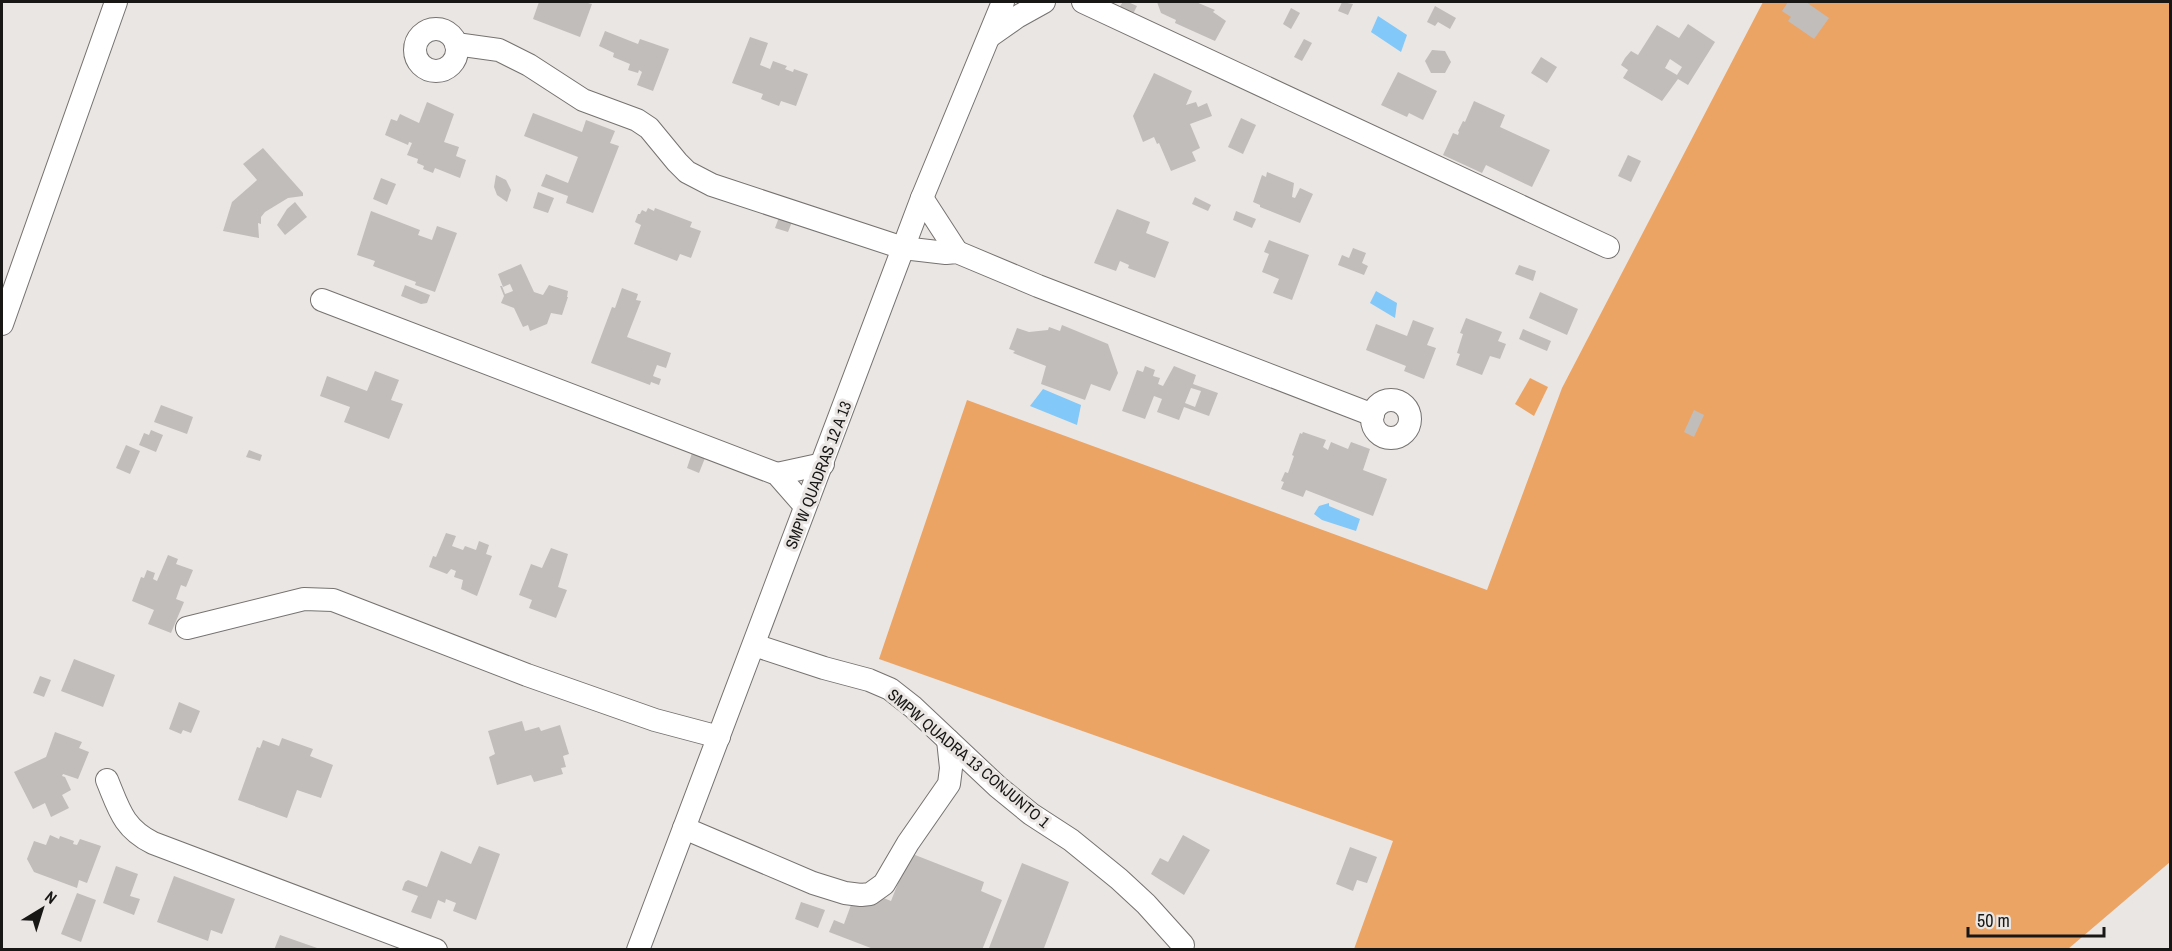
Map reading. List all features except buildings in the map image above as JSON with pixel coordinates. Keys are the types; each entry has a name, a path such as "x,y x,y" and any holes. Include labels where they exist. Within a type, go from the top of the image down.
{"street":[{"path":"2,324 116,2"},
{"path":"990,36 1044,2"},
{"path":"1083,2 1608,247"},
{"name":"SMPW QUADRAS 12 A 13","path":"638,950 922,198 990,36 1000,3"},
{"path":"456,44 499,50 529,65 583,100 637,120 649,128 687,171 712,185 903,248 946,253 957,252 1038,286 1373,415"},
{"path":"922,198 957,252"},
{"path":"322,300 777,474 805,506"},
{"path":"777,474 823,464"},
{"path":"187,628 304,599 333,600 527,675 655,720 719,737"},
{"name":"SMPW QUADRA 13 CONJUNTO 1","path":"754,645 880,685 913,707 1031,814 1071,840 1119,879 1146,904 1183,945"},
{"path":"684,828 813,883 845,893 870,894 884,884 908,843 949,784 951,768 948,740"},
{"path":"106,780 123,820 131,829 153,843 436,950"}],"shaded area":[{"path":"1763,2 2170,2 2170,862 2068,949 1354,949 1393,841 879,659 967,400 1487,590 1562,388"},
{"path":"1530,378 1548,387 1534,416 1515,404"}],"water":[{"path":"1378,16 1407,35 1401,52 1371,32"},
{"path":"1376,291 1397,303 1395,318 1370,303"},
{"path":"1043,389 1081,405 1077,425 1030,406"},
{"path":"1329,503 1329,506 1360,519 1356,531 1322,520 1314,514 1319,506"}]}
